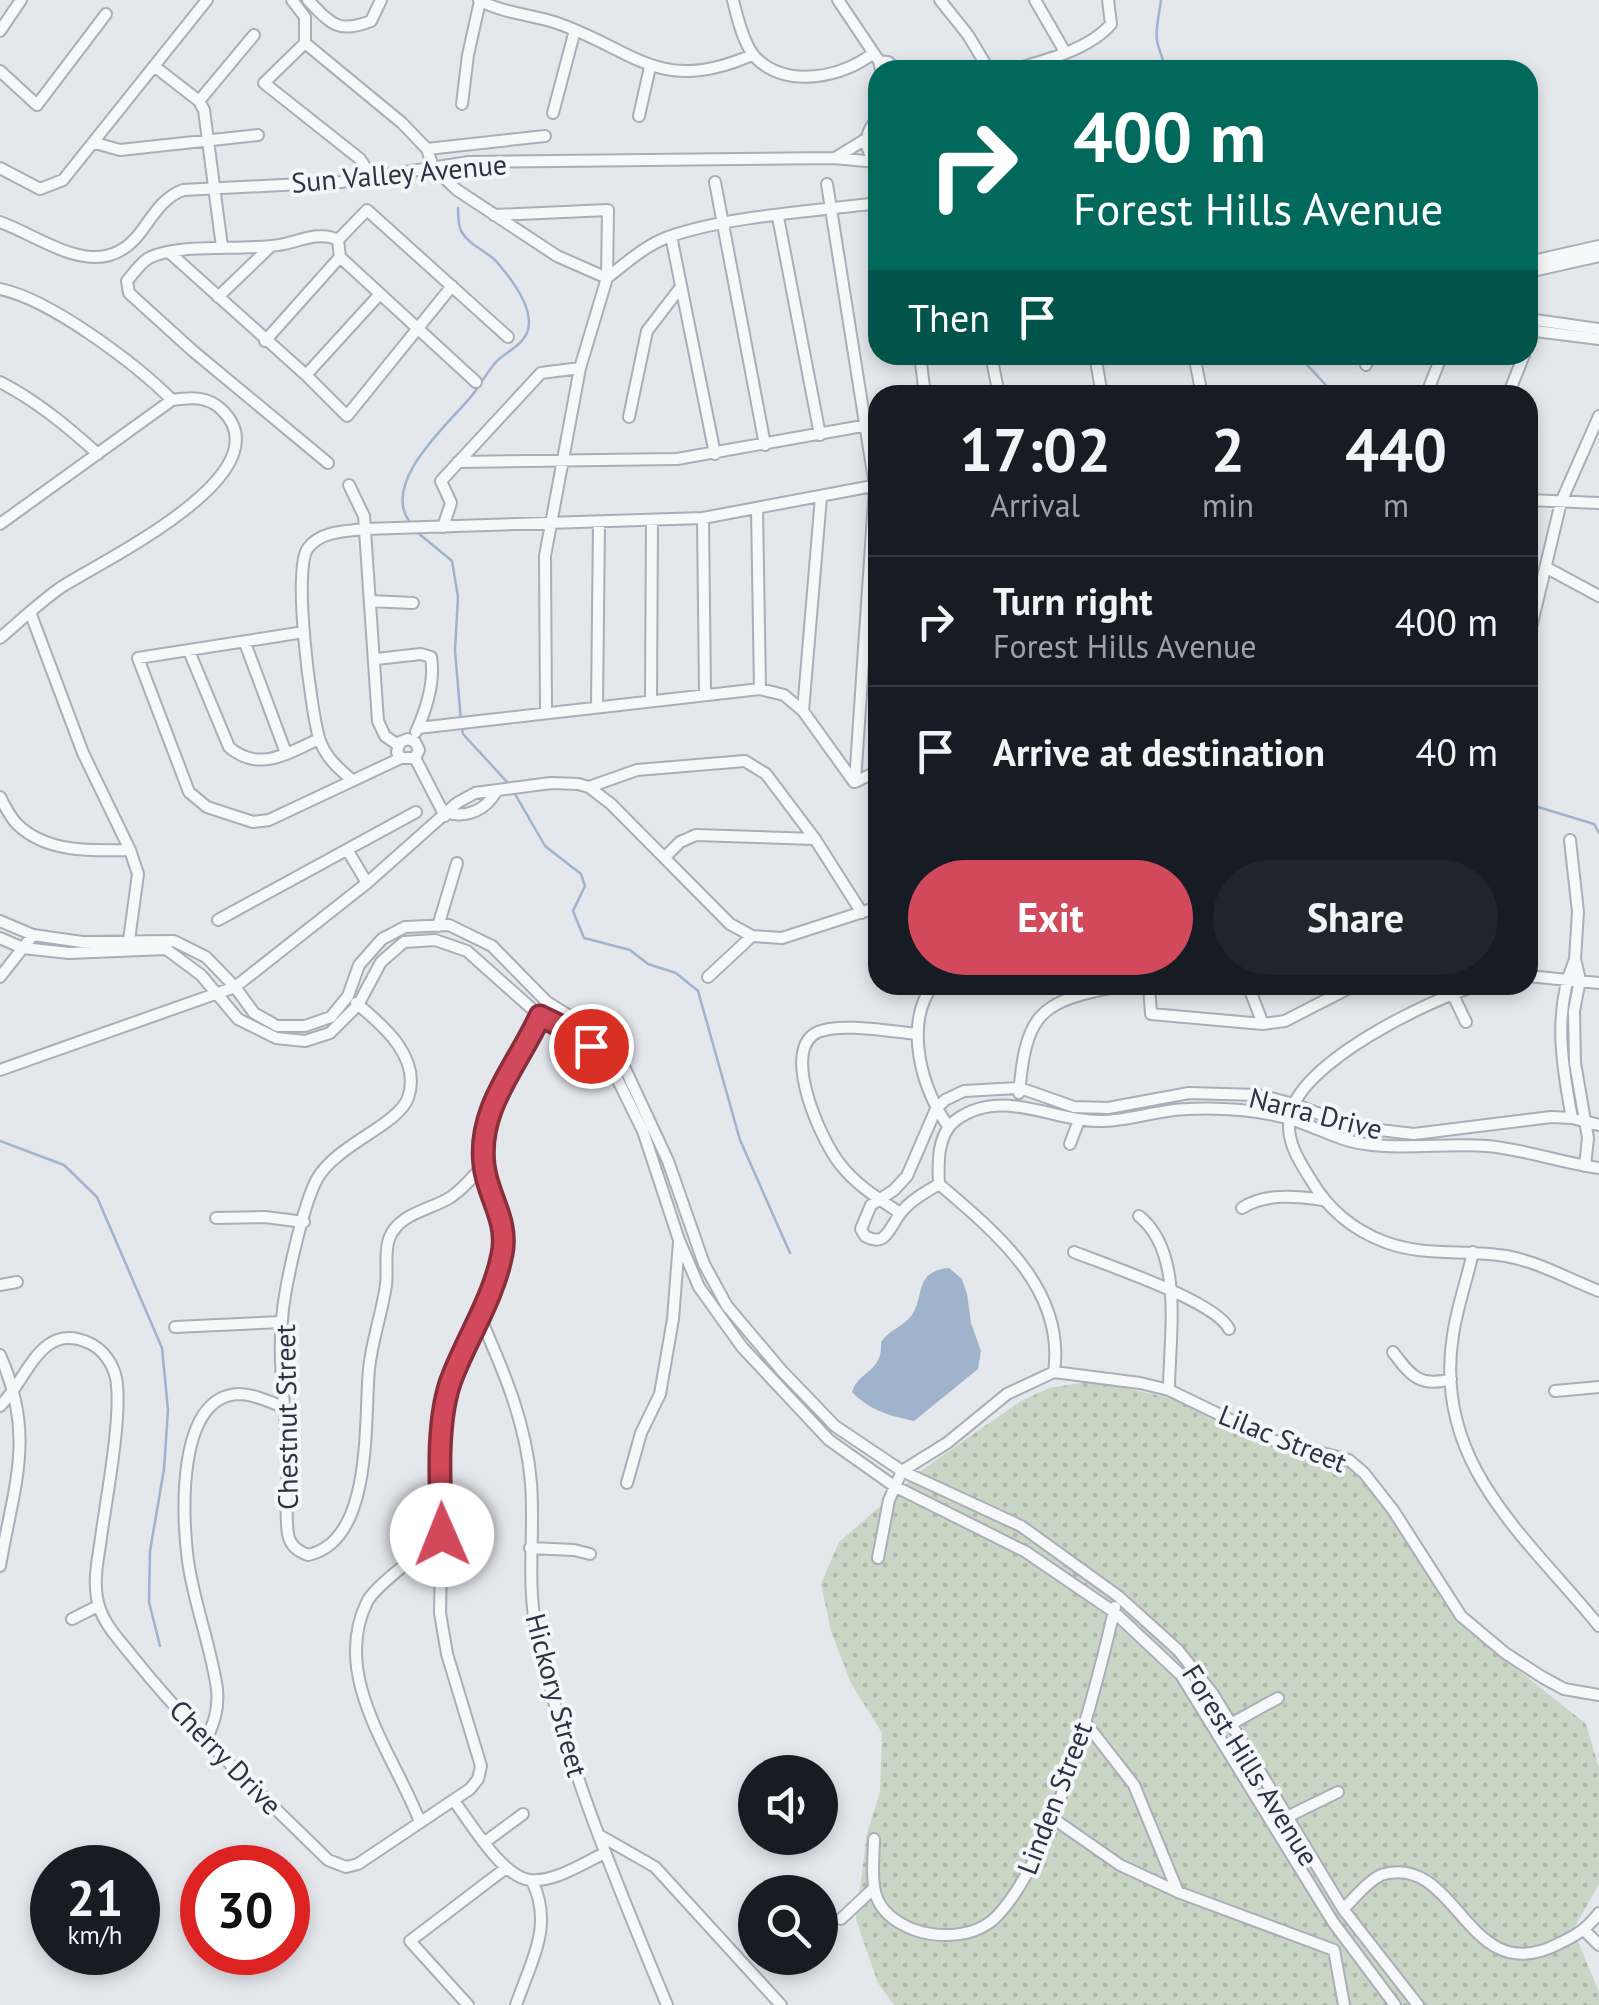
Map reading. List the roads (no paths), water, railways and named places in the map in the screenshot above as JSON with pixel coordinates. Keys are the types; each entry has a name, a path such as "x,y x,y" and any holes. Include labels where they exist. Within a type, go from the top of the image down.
{"street":[{"path":"0,31 21,0"},
{"path":"0,168 40,189 63,180 207,0"},
{"path":"292,0 304,17 304,43 264,84 360,159 373,179"},
{"path":"308,0 339,27 351,29 371,21 381,0"},
{"path":"462,104 480,0 498,10 575,30 650,67 701,70 752,55"},
{"path":"733,0 752,55 771,68 790,74 823,76 868,64"},
{"path":"838,0 877,60"},
{"path":"940,0 983,60"},
{"path":"1034,0 1065,52"},
{"path":"1041,60 1100,35 1111,24 1108,0"},
{"path":"0,71 37,105 106,14"},
{"path":"552,113 575,30"},
{"path":"199,101 254,35"},
{"path":"304,43 402,122 427,149 434,168 456,190 557,256 607,278"},
{"path":"154,66 199,101 210,140 222,247"},
{"path":"639,116 650,67"},
{"path":"95,143 120,150 258,136"},
{"path":"427,149 544,136"},
{"path":"834,158 868,136"},
{"path":"866,139 868,152"},
{"name":"Sun Valley Avenue","path":"0,222 79,258 94,260 109,257 136,238 171,194 215,186 373,179 487,162 834,158 868,161"},
{"path":"716,182 765,446"},
{"path":"458,462 644,461 765,446 868,425 827,184"},
{"path":"607,278 643,250 670,236 868,204"},
{"path":"338,240 368,210 508,337"},
{"path":"494,215 608,210 607,278 580,368 545,556 546,713"},
{"path":"778,217 820,435"},
{"path":"328,463 193,351 129,292 127,281 148,258 170,253 271,247 320,236 338,240"},
{"path":"670,236 714,454"},
{"path":"338,240 340,256 476,382"},
{"path":"1538,260 1599,246"},
{"path":"218,297 271,247"},
{"path":"170,253 347,416 452,286"},
{"path":"266,341 340,256"},
{"path":"1538,270 1599,256"},
{"path":"629,417 647,331 680,288"},
{"path":"0,289 36,302 84,332 146,374 172,400"},
{"path":"306,375 379,295"},
{"path":"1538,325 1599,329"},
{"path":"1538,326 1599,339"},
{"path":"437,526 450,503 441,481 458,462 541,373 580,368"},
{"path":"0,382 68,426 98,454"},
{"path":"0,524 172,400 200,398 216,404 228,416 238,447 233,460 183,514 127,552 57,590 0,638"},
{"path":"1538,602 1561,502 1599,416"},
{"path":"350,486 360,504 365,529 378,721 384,736 398,745 401,758"},
{"path":"352,780 334,765 319,739 304,632 301,573 308,549 316,540 336,532 365,529 702,518 868,488"},
{"path":"803,711 821,497"},
{"path":"1538,501 1599,503"},
{"path":"757,510 760,689"},
{"path":"702,518 705,693"},
{"path":"651,700 652,521"},
{"path":"597,706 599,522"},
{"path":"1547,568 1599,596"},
{"path":"855,782 868,599"},
{"path":"370,601 413,603"},
{"path":"30,612 83,753 138,874 129,940"},
{"path":"304,632 138,658 184,782 196,800 253,822 269,820 401,758 414,758"},
{"path":"245,643 286,754"},
{"path":"189,651 229,747 239,756 268,762 319,739"},
{"path":"376,659 421,654 431,657 426,704 412,739"},
{"path":"418,728 760,689 784,695 803,711 855,782"},
{"path":"398,745 412,739"},
{"path":"412,739 418,750 414,758"},
{"path":"414,758 447,815"},
{"path":"589,787 637,770 745,760 766,774 815,839 862,912"},
{"path":"855,782 868,776"},
{"path":"0,1070 235,987 367,882 457,803 476,793 566,783 589,787 612,804 730,924 752,936 782,938 868,910"},
{"path":"447,815 480,809 501,791"},
{"path":"0,797 15,823 36,838 82,851 130,850"},
{"path":"218,920 416,812"},
{"path":"665,857 680,842 696,835 815,839"},
{"path":"1570,840 1578,912 1575,959 1580,980 1574,1011 1575,1063 1586,1122 1585,1166"},
{"path":"348,850 367,882"},
{"path":"438,926 457,862"},
{"name":"Forest Hills Avenue","path":"0,922 33,935 82,942 174,941 206,957 254,1014 277,1026 305,1026 331,1016 348,996 359,965 382,939 405,927 449,925 492,946 547,1002 597,1034 621,1060 668,1161 691,1232 726,1306 835,1426 902,1472 1020,1526 1118,1596 1178,1650 1213,1694 1342,1909 1418,2005"},
{"path":"0,977 33,935"},
{"path":"708,977 752,936"},
{"name":"Forest Hills Avenue","path":"0,938 23,948 68,953 166,949 201,975 238,1019 276,1038 290,1040 330,1033 358,1005 381,962 404,942 434,940 467,951 540,1016 573,1032 608,1060 643,1131 679,1240 700,1287 742,1347 828,1440 894,1486 1026,1552 1114,1612 1180,1675 1284,1845 1395,2005"},
{"path":"1572,1118 1562,1064 1561,1010 1575,959"},
{"path":"1538,977 1599,984"},
{"path":"878,1558 894,1486 902,1472 947,1443 1007,1394 1054,1372 1057,1350 1045,1302 1032,1278 979,1218 939,1184 938,1164 949,1127 922,1078 918,1034 926,995"},
{"path":"1018,1104 1027,1040 1034,1024 1046,1009 1074,995"},
{"path":"1150,995 1152,1014 1262,1024 1285,1021 1325,995"},
{"path":"1252,995 1262,1024"},
{"path":"1448,995 1355,1045 1324,1067 1294,1104 1289,1118 1292,1150 1323,1200 1352,1225 1385,1242 1420,1252 1508,1256 1599,1290"},
{"path":"1453,995 1466,1022"},
{"name":"Chestnut Street","path":"348,996 397,1041 410,1080 408,1099 398,1112 340,1152 318,1176 304,1222 281,1322 288,1535 298,1551 308,1555 328,1546 340,1533 357,1493 365,1448 369,1370 386,1290 388,1241 401,1222 453,1196 484,1164"},
{"name":"Cherry Drive","path":"98,1606 110,1628 206,1740 336,1865 346,1866 368,1858 454,1801 478,1780 481,1766 446,1654 440,1613 444,1419 451,1378 497,1271 504,1234 484,1164 488,1114 547,1002"},
{"path":"900,1213 838,1162 810,1106 802,1053 806,1040 836,1028 918,1034"},
{"name":"Narra Drive","path":"936,1109 964,1091 1020,1088 1074,1106 1108,1108 1205,1093 1258,1096 1294,1104 1353,1128 1414,1134 1551,1117 1599,1125"},
{"name":"Narra Drive","path":"949,1127 976,1111 1018,1104 1079,1120 1104,1121 1188,1108 1289,1118 1360,1144 1410,1148 1490,1146 1599,1168"},
{"path":"936,1109 906,1176 894,1190 878,1198 861,1228 869,1239 883,1239 900,1213 939,1184"},
{"path":"1070,1144 1079,1120"},
{"path":"916,1153 938,1164"},
{"path":"906,1176 924,1192"},
{"path":"1242,1208 1254,1200 1279,1197 1323,1200"},
{"path":"1139,1216 1157,1235 1170,1290 1174,1322 1169,1390"},
{"path":"216,1218 265,1217 304,1222"},
{"path":"627,1484 641,1433 660,1394 673,1319 679,1240 691,1232"},
{"path":"1074,1252 1170,1290 1224,1319 1229,1329"},
{"path":"1473,1252 1452,1335 1450,1379 1454,1410 1480,1483 1526,1544 1599,1626"},
{"path":"0,1286 16,1282"},
{"name":"Hickory Street","path":"480,1317 514,1396 525,1434 531,1487 532,1612 561,1728 598,1835 667,2005"},
{"path":"175,1327 281,1322"},
{"path":"0,1406 14,1392 38,1352 52,1341 72,1338 92,1344 107,1356 116,1378 116,1412 96,1578 98,1606 72,1620"},
{"path":"1393,1352 1419,1380 1433,1384 1450,1379"},
{"path":"0,1355 20,1417 20,1461 0,1566"},
{"name":"Lilac Street","path":"1054,1372 1110,1377 1169,1390 1272,1440 1349,1460 1392,1510 1461,1616 1504,1653 1542,1677 1564,1689 1599,1695"},
{"path":"1555,1391 1599,1388"},
{"path":"206,1740 217,1717 217,1691 188,1558 184,1505 194,1429 214,1402 226,1396 243,1394 284,1407"},
{"path":"420,1822 370,1720 362,1695 357,1648 367,1601 442,1535"},
{"path":"530,1548 590,1554"},
{"name":"Linden Street","path":"874,1889 880,1908 893,1920 916,1931 950,1936 980,1928 996,1918 1022,1882 1051,1816 1085,1722 1118,1596"},
{"path":"1231,1724 1278,1698"},
{"path":"1085,1722 1134,1785 1178,1892"},
{"path":"1287,1817 1338,1792"},
{"path":"454,1801 506,1868 532,1881 606,1853"},
{"path":"485,1842 523,1814"},
{"path":"1051,1816 1120,1864 1178,1892 1334,1950"},
{"path":"598,1835 655,1868 781,2005"},
{"path":"841,1919 874,1889 874,1840"},
{"path":"468,2005 410,1941 506,1868"},
{"path":"1342,1909 1380,1875 1416,1876 1447,1896 1475,1934 1497,1949 1519,1954 1543,1952 1586,1931 1599,1913"},
{"path":"516,2005 542,1933 543,1910 532,1881"},
{"path":"1334,1950 1358,1931"},
{"path":"1586,1931 1599,1945"},
{"path":"1334,1950 1344,2005"}],"water":[{"path":"949,1268 962,1279 967,1294 971,1323 981,1351 978,1369 914,1421 873,1408 852,1392 855,1385 875,1366 884,1338 912,1315 925,1279"}],"waterway":[{"path":"1161,0 1156,35 1163,60"},
{"path":"409,521 403,506 410,472 496,362 528,330 520,293 496,261 461,231 458,208"},
{"path":"1307,365 1326,385"},
{"path":"417,532 452,561 458,597 455,651 461,721"},
{"path":"462,729 508,783"},
{"path":"515,794 545,846 581,874 585,886 573,911 584,938 630,950 648,964 676,973 698,991 740,1140 790,1253"},
{"path":"1538,807 1594,824 1599,833"},
{"path":"0,1141 64,1165 97,1197 162,1348 168,1410 164,1469 150,1551 149,1602 160,1646"}]}
